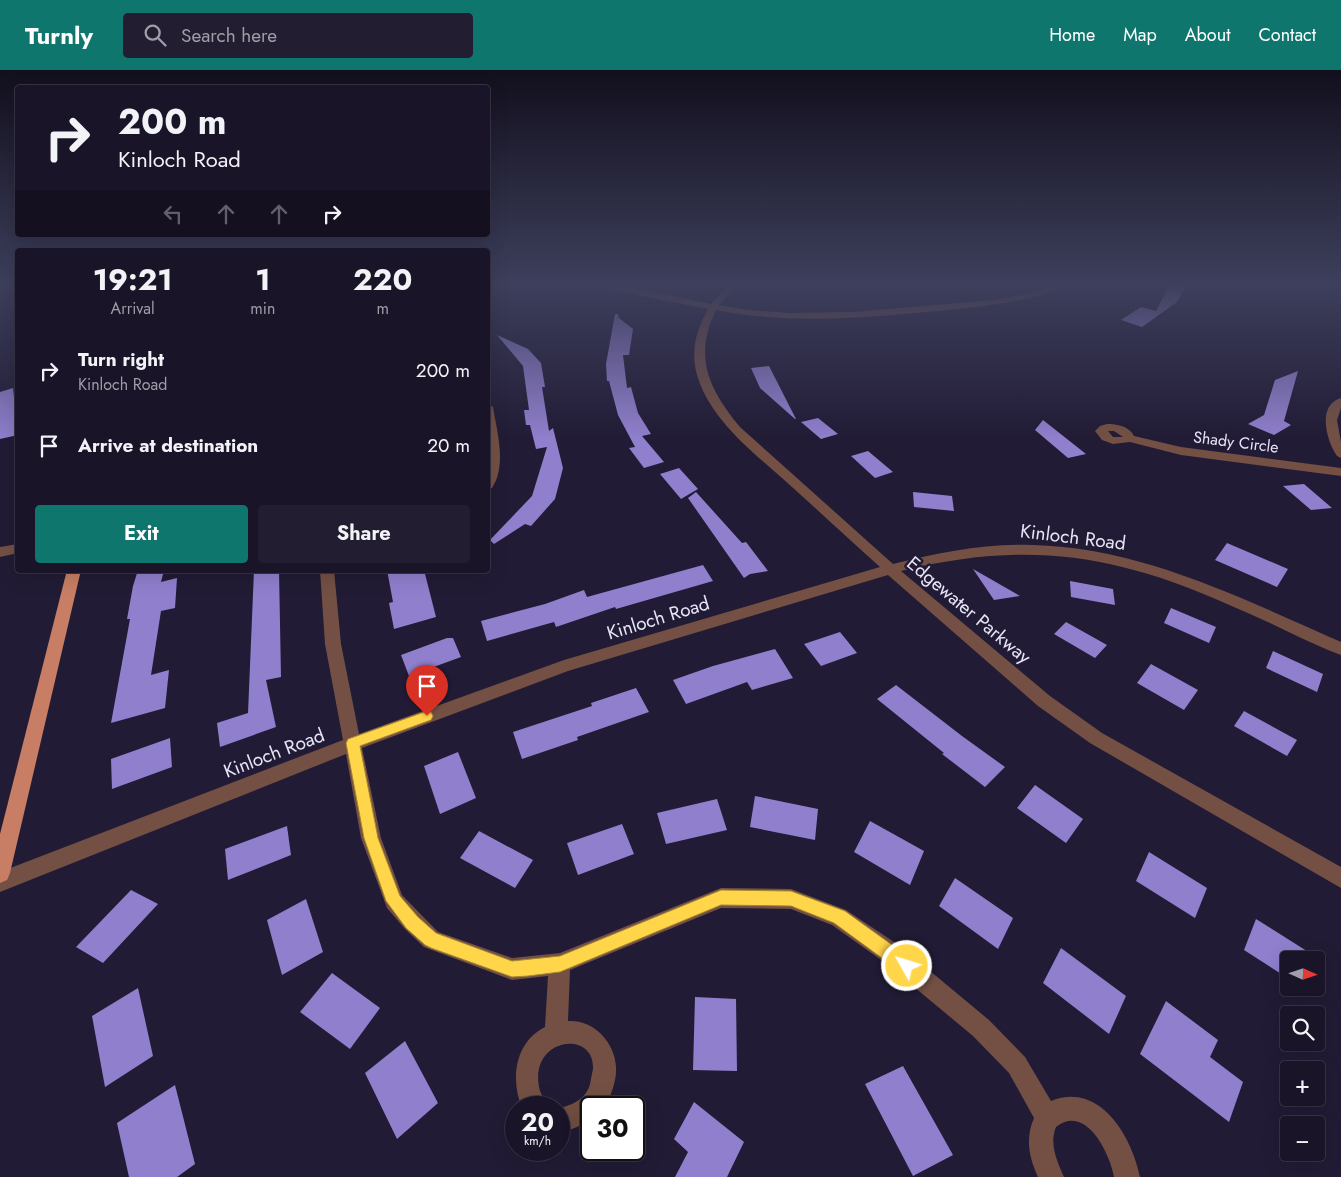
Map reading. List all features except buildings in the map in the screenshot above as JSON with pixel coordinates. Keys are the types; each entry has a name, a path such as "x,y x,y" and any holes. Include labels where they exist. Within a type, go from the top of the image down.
{"main road":[{"path":"0,873 73,573"}],"street":[{"name":"Edgewater Parkway","path":"701,336 698,360 701,372 721,411 736,429 891,570 1044,701 1096,738 1341,878"},
{"path":"1341,402 1332,415 1331,427 1334,441 1341,454"},
{"path":"490,427 494,464 490,482"},
{"name":"Shady Circle","path":"1128,438 1181,451 1341,472"},
{"path":"0,552 15,549"},
{"name":"Kinloch Road","path":"0,882 352,743 539,675 891,570 972,551 1034,549 1101,556 1176,577 1341,649"},
{"path":"327,573 333,644 371,838 394,901 431,940 512,969 560,964 721,898 791,899 839,916 892,954 981,1028 1017,1065 1047,1118"},
{"path":"556,1032 560,964"},
{"path":"530,1096 527,1087 527,1070 532,1054 543,1041 556,1032 570,1030 589,1036 602,1055 604,1080 598,1096 586,1110 570,1118"},
{"path":"1051,1177 1045,1167 1040,1148 1040,1131 1047,1118 1056,1112 1067,1109 1079,1111 1092,1117 1104,1127 1115,1140 1123,1157 1127,1177"}],"route":[{"path":"427,716 352,743 371,838 394,901 431,940 512,969 528,968 560,964 721,898 791,899 839,916 907,966"}]}
